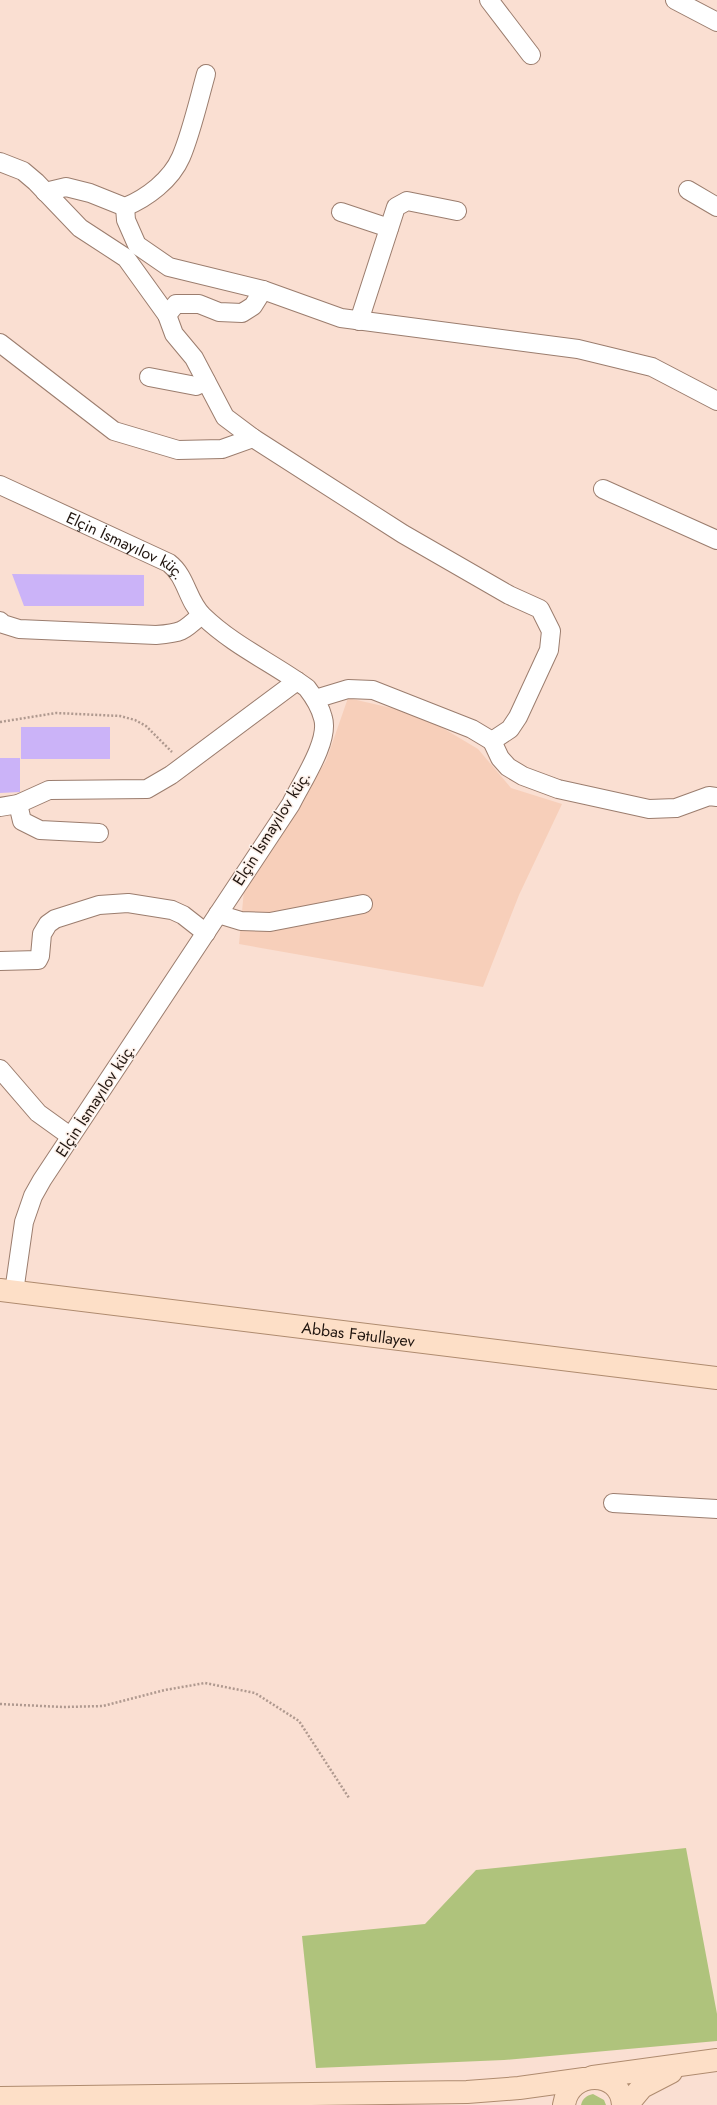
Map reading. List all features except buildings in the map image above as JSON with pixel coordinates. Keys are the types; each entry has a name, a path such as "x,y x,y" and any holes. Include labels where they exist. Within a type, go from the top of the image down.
{"main road":[{"name":"Abbas Fətullayev","path":"7,1291 717,1378"},
{"path":"0,2098 467,2092 519,2088 717,2060"},
{"path":"627,2105 642,2087 656,2077 692,2063"},
{"path":"564,2105 569,2090 589,2078 603,2079 612,2084 619,2092 623,2105"}],"street":[{"path":"489,0 531,55"},
{"path":"675,0 717,22"},
{"path":"45,192 66,187 90,193 125,207 140,201 164,182 181,158 206,74"},
{"path":"0,162 23,171 80,228 126,258 167,315 174,334 194,358 225,417 253,438 403,534 509,595 540,609 551,631 549,650 518,717 510,729 492,741"},
{"path":"688,190 717,207"},
{"path":"359,320 396,207 407,201 457,211"},
{"path":"125,207 126,220 137,245 169,267 263,290 341,318 578,349 652,367 717,402"},
{"path":"341,212 389,228"},
{"path":"167,315 176,304 199,304 219,312 242,313 253,306 263,290"},
{"path":"0,343 114,431 178,450 222,449 253,438"},
{"path":"149,376 196,386 206,381"},
{"name":"Elçin İsmayılov küç.","path":"0,485 169,563 177,569 191,600 201,615 220,632 307,688 316,699 324,719 324,735 318,751 291,804 70,1136 33,1196 7,1291"},
{"path":"603,489 717,540"},
{"path":"0,621 3,624 19,629 156,635 177,634 185,630 201,615"},
{"path":"0,807 18,804 49,790 147,789 185,765 297,681"},
{"path":"316,699 348,689 373,690 472,729 492,741 500,758 508,767 522,776 558,789 649,809 676,808 709,796 717,797"},
{"path":"18,804 22,821 32,828 40,830 100,833"},
{"path":"0,962 38,960 40,956 42,934 48,924 55,920 99,905 128,903 172,910 183,915 206,933"},
{"path":"218,914 241,921 270,922 363,904"},
{"path":"0,1070 38,1113 70,1136"},
{"path":"614,1503 717,1509"}],"path":[{"path":"0,722 56,713 120,716 135,720 146,726 185,765"},
{"path":"0,1704 63,1707 103,1706 165,1690 205,1683 255,1693 300,1720 349,1798"}],"shaded area":[{"path":"348,698 400,710 431,721 478,749 511,788 562,804 519,895 483,987 239,944 244,890 326,761"}],"green space":[{"path":"686,1848 717,2014 717,2041 504,2060 316,2068 302,1936 425,1924 476,1870"},
{"path":"593,2094 604,2100 606,2105 581,2105 585,2098"}]}
